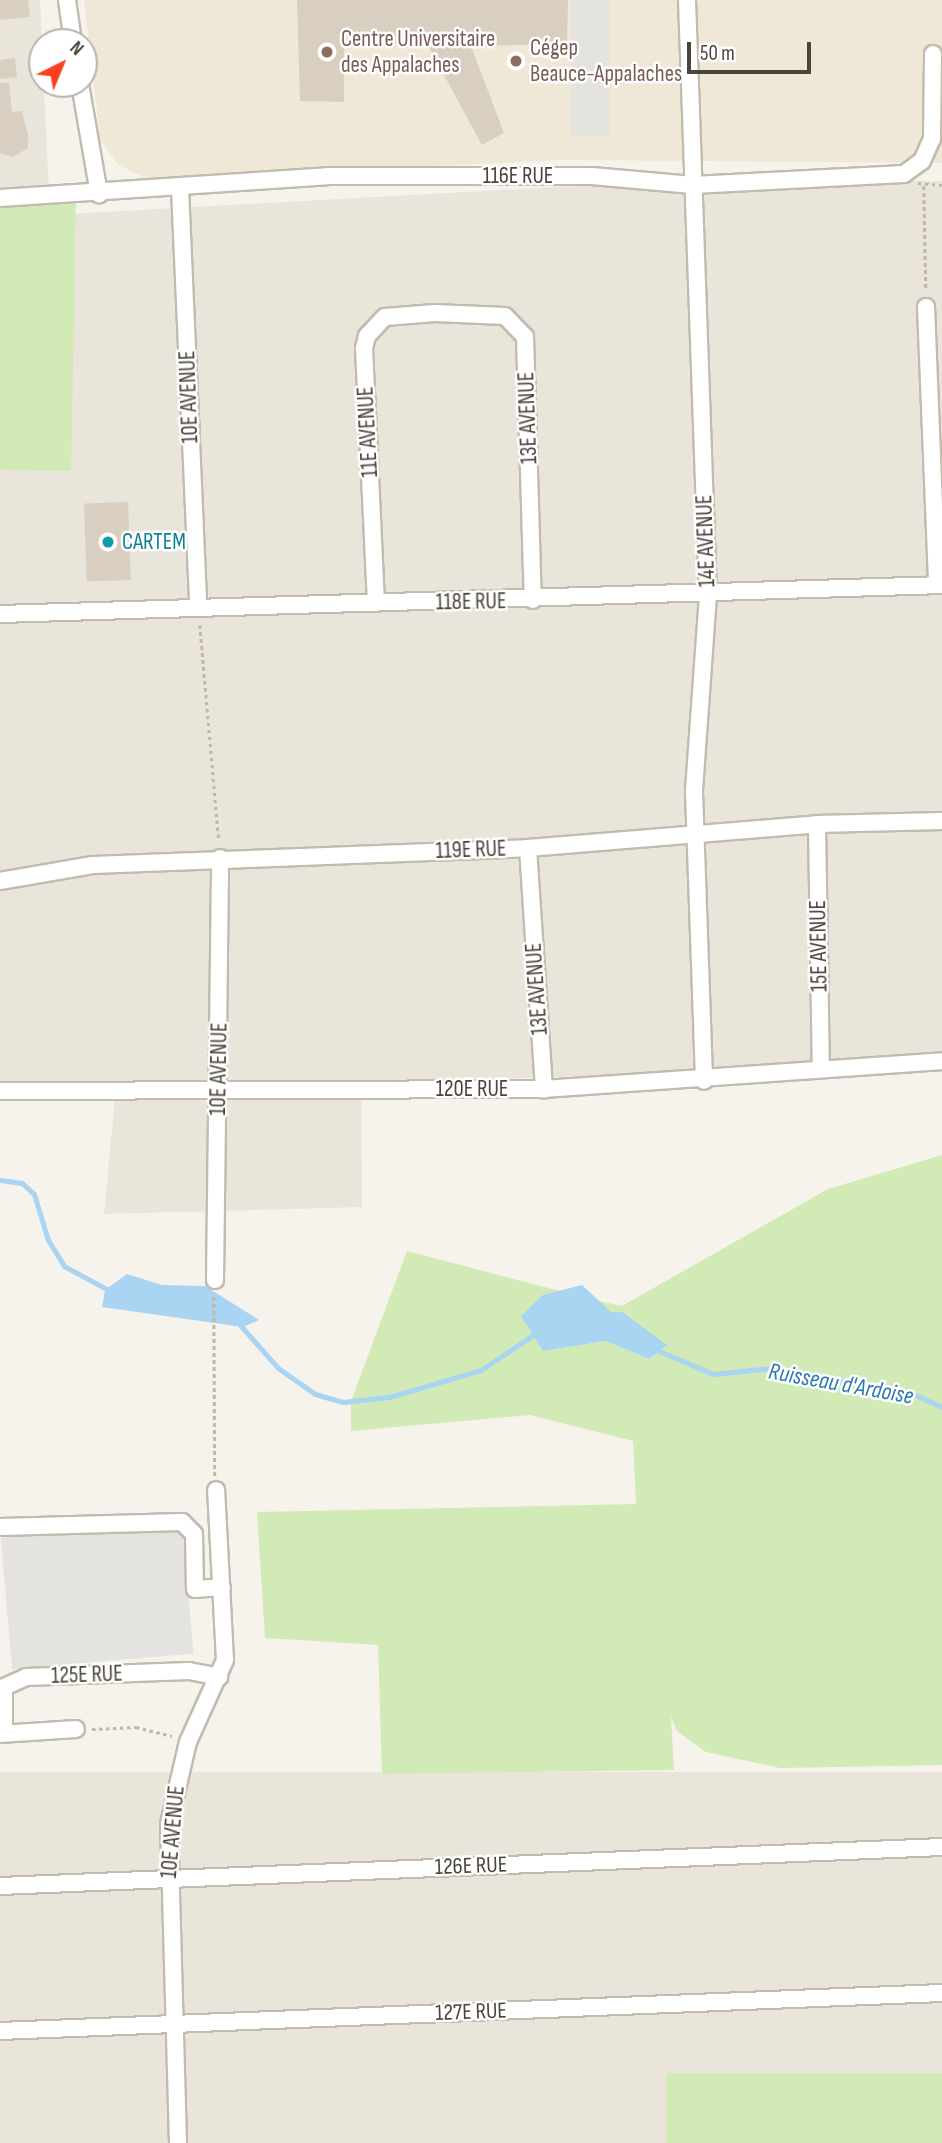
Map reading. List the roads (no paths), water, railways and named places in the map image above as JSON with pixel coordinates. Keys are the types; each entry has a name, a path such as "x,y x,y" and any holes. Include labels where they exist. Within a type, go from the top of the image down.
{"street":[{"path":"67,0 71,28"},
{"name":"14E AVENUE","path":"687,0 708,595 695,766 704,1081"},
{"name":"116E RUE","path":"0,198 99,194 327,176 592,176 692,185 904,174 922,161 932,139 933,54"},
{"path":"82,98 99,194"},
{"name":"10E AVENUE","path":"180,188 198,607"},
{"path":"926,307 939,585"},
{"name":"13E AVENUE","path":"435,313 505,316 525,337 533,600"},
{"name":"11E AVENUE","path":"376,603 364,348 386,317 435,313"},
{"name":"118E RUE","path":"0,614 708,595 939,585"},
{"name":"119E RUE","path":"0,881 93,865 528,848 817,824 942,821"},
{"name":"15E AVENUE","path":"817,824 821,1067"},
{"name":"13E AVENUE","path":"528,848 544,1089"},
{"name":"10E AVENUE","path":"215,1280 220,858"},
{"name":"120E RUE","path":"0,1091 219,1088 544,1089 704,1081 821,1067 942,1061"},
{"name":"10E AVENUE","path":"178,2143 177,2024 168,1879 172,1800 188,1742 219,1677 227,1644 216,1490"},
{"path":"0,1527 182,1522 194,1534 195,1589 222,1587"},
{"name":"125E RUE","path":"76,1730 2,1734 4,1687 26,1677 190,1671 219,1677"},
{"name":"126E RUE","path":"0,1886 942,1847"},
{"name":"127E RUE","path":"0,2031 942,1993"}],"water":[{"path":"127,1274 162,1285 205,1286 259,1320 243,1327 102,1307 105,1290"},
{"path":"582,1285 611,1312 622,1312 667,1345 649,1359 606,1341 543,1351 521,1316 543,1295"}],"waterway":[{"name":"Ruisseau d'Ardoise","path":"0,1180 22,1183 34,1194 48,1240 64,1266 110,1291"},
{"path":"240,1325 278,1368 315,1394 343,1402 389,1397 481,1370 533,1335"},
{"name":"Ruisseau d'Ardoise","path":"659,1351 713,1374 772,1368 913,1394 942,1407"}],"place":[{"name":"Centre Universitaire des Appalaches","path":"327,52"},
{"name":"Cégep Beauce-Appalaches","path":"516,61"},
{"name":"CARTEM","path":"108,542"}]}
